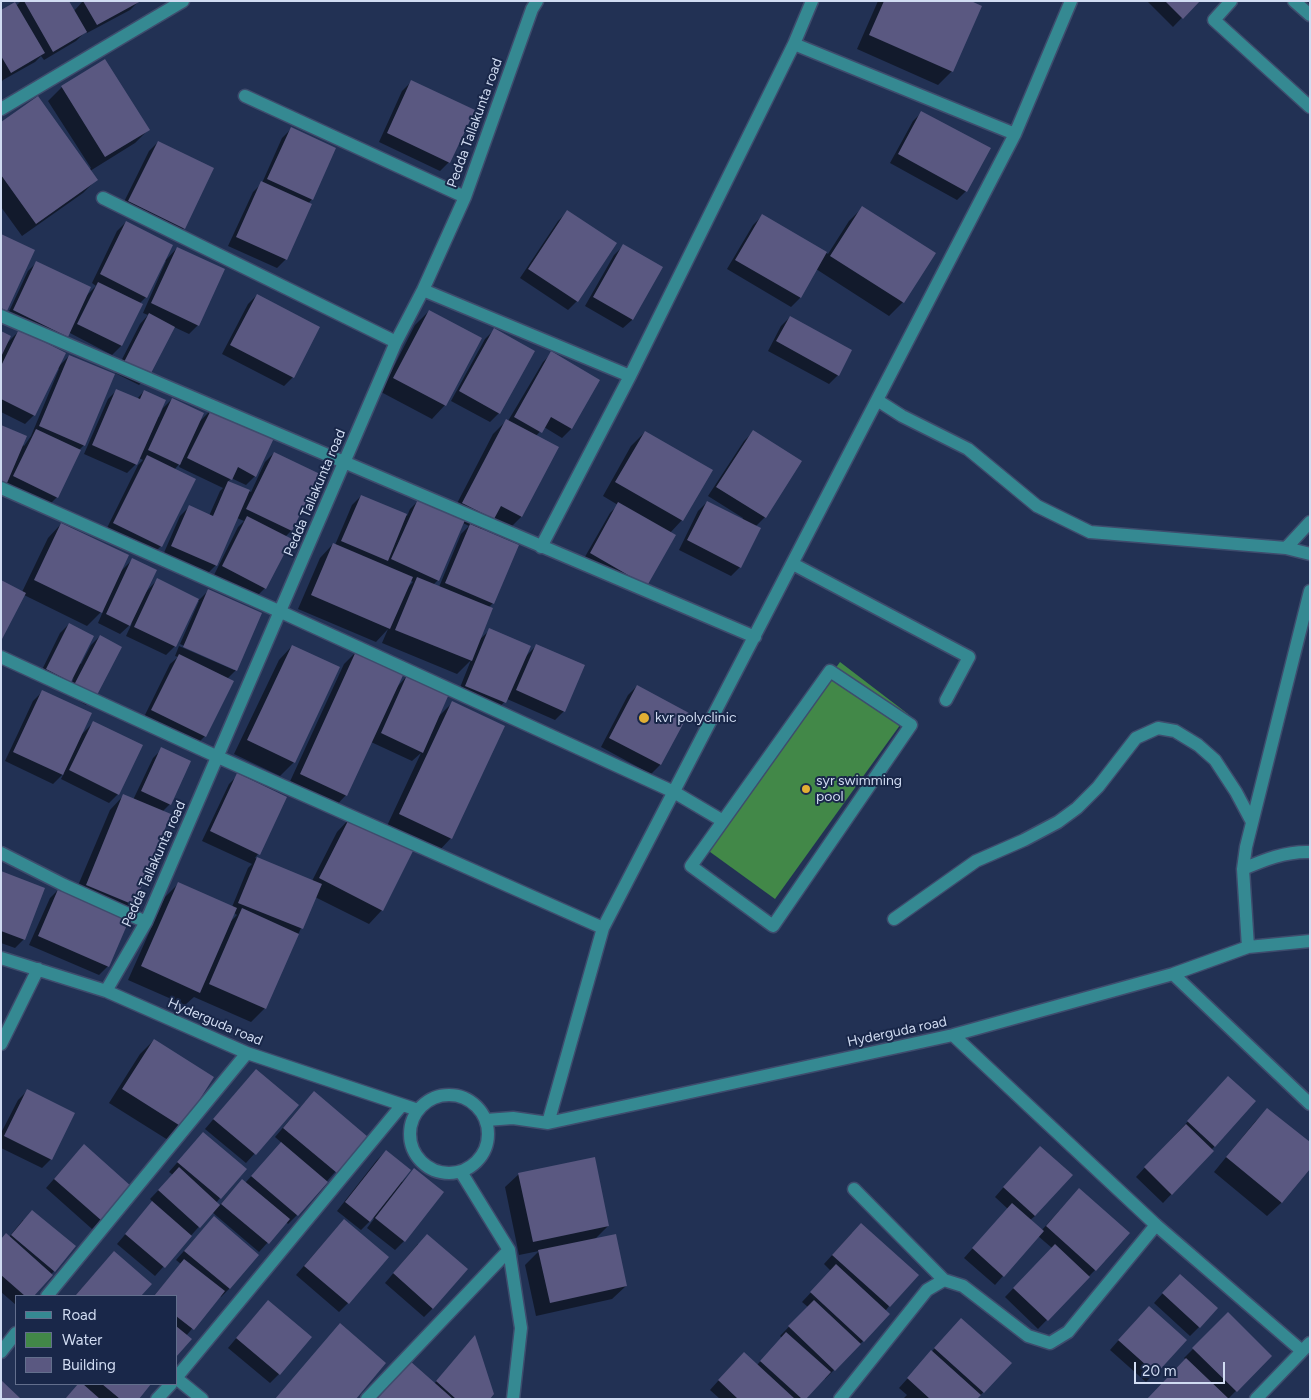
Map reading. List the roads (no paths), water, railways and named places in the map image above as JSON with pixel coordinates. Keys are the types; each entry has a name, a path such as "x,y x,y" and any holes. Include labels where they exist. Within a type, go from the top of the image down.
{"street":[{"path":"1,109 167,6 183,1"},
{"name":"Pedda Tallakunta road","path":"106,991 146,922 396,342 465,197 532,9 537,1"},
{"path":"541,547 630,376 794,44 812,1"},
{"path":"548,1123 603,928 1015,134 1071,1"},
{"path":"1231,1 1214,20 1310,107"},
{"path":"1294,1 1310,15"},
{"path":"794,44 1015,134"},
{"path":"245,96 465,197"},
{"path":"103,198 396,342"},
{"path":"422,290 630,376"},
{"path":"1,316 755,638"},
{"path":"877,400 902,416 968,449 1037,506 1090,532 1286,548 1310,554"},
{"path":"1,488 281,612 674,792 723,821"},
{"path":"1286,548 1310,522"},
{"path":"793,564 969,657 946,700"},
{"path":"1248,947 1243,869 1246,847 1310,591"},
{"path":"1,657 218,757 603,928"},
{"path":"830,672 911,725 773,926 691,866 723,821 830,672"},
{"path":"894,919 976,861 1024,840 1058,822 1098,787 1136,738 1158,728 1175,731 1198,745 1215,760 1236,792 1252,822"},
{"path":"1243,869 1276,856 1299,851 1310,852"},
{"path":"1,853 64,885 146,922"},
{"name":"Hyderguda road","path":"486,1120 513,1118 548,1123 953,1035 1173,974 1248,947 1310,942"},
{"name":"Hyderguda road","path":"1,958 106,991 247,1053 418,1110"},
{"path":"1,1044 38,969"},
{"path":"1173,974 1310,1104"},
{"path":"953,1035 1156,1225 1306,1347 1256,1399"},
{"path":"48,1295 247,1053"},
{"path":"453,1095 466,1098 477,1106 486,1120 489,1130 488,1144 482,1156 472,1166 461,1172 448,1174 436,1171 426,1165 417,1156 412,1145 410,1133 412,1121 418,1110 427,1102 439,1096 453,1095"},
{"path":"178,1376 402,1105"},
{"path":"461,1172 509,1250 520,1328 513,1399"},
{"path":"854,1190 944,1280 963,1286 1028,1336 1050,1343 1068,1332 1156,1225"},
{"path":"368,1399 509,1250"},
{"path":"840,1399 928,1290 944,1280"},
{"path":"1,1352 15,1335"},
{"path":"178,1380 202,1399"},
{"path":"157,1399 170,1385"}],"water":[{"path":"840,662 908,714 775,899 706,849"}],"place":[{"name":"kvr polyclinic","path":"644,718"},
{"name":"syr swimming pool","path":"806,789"}]}
